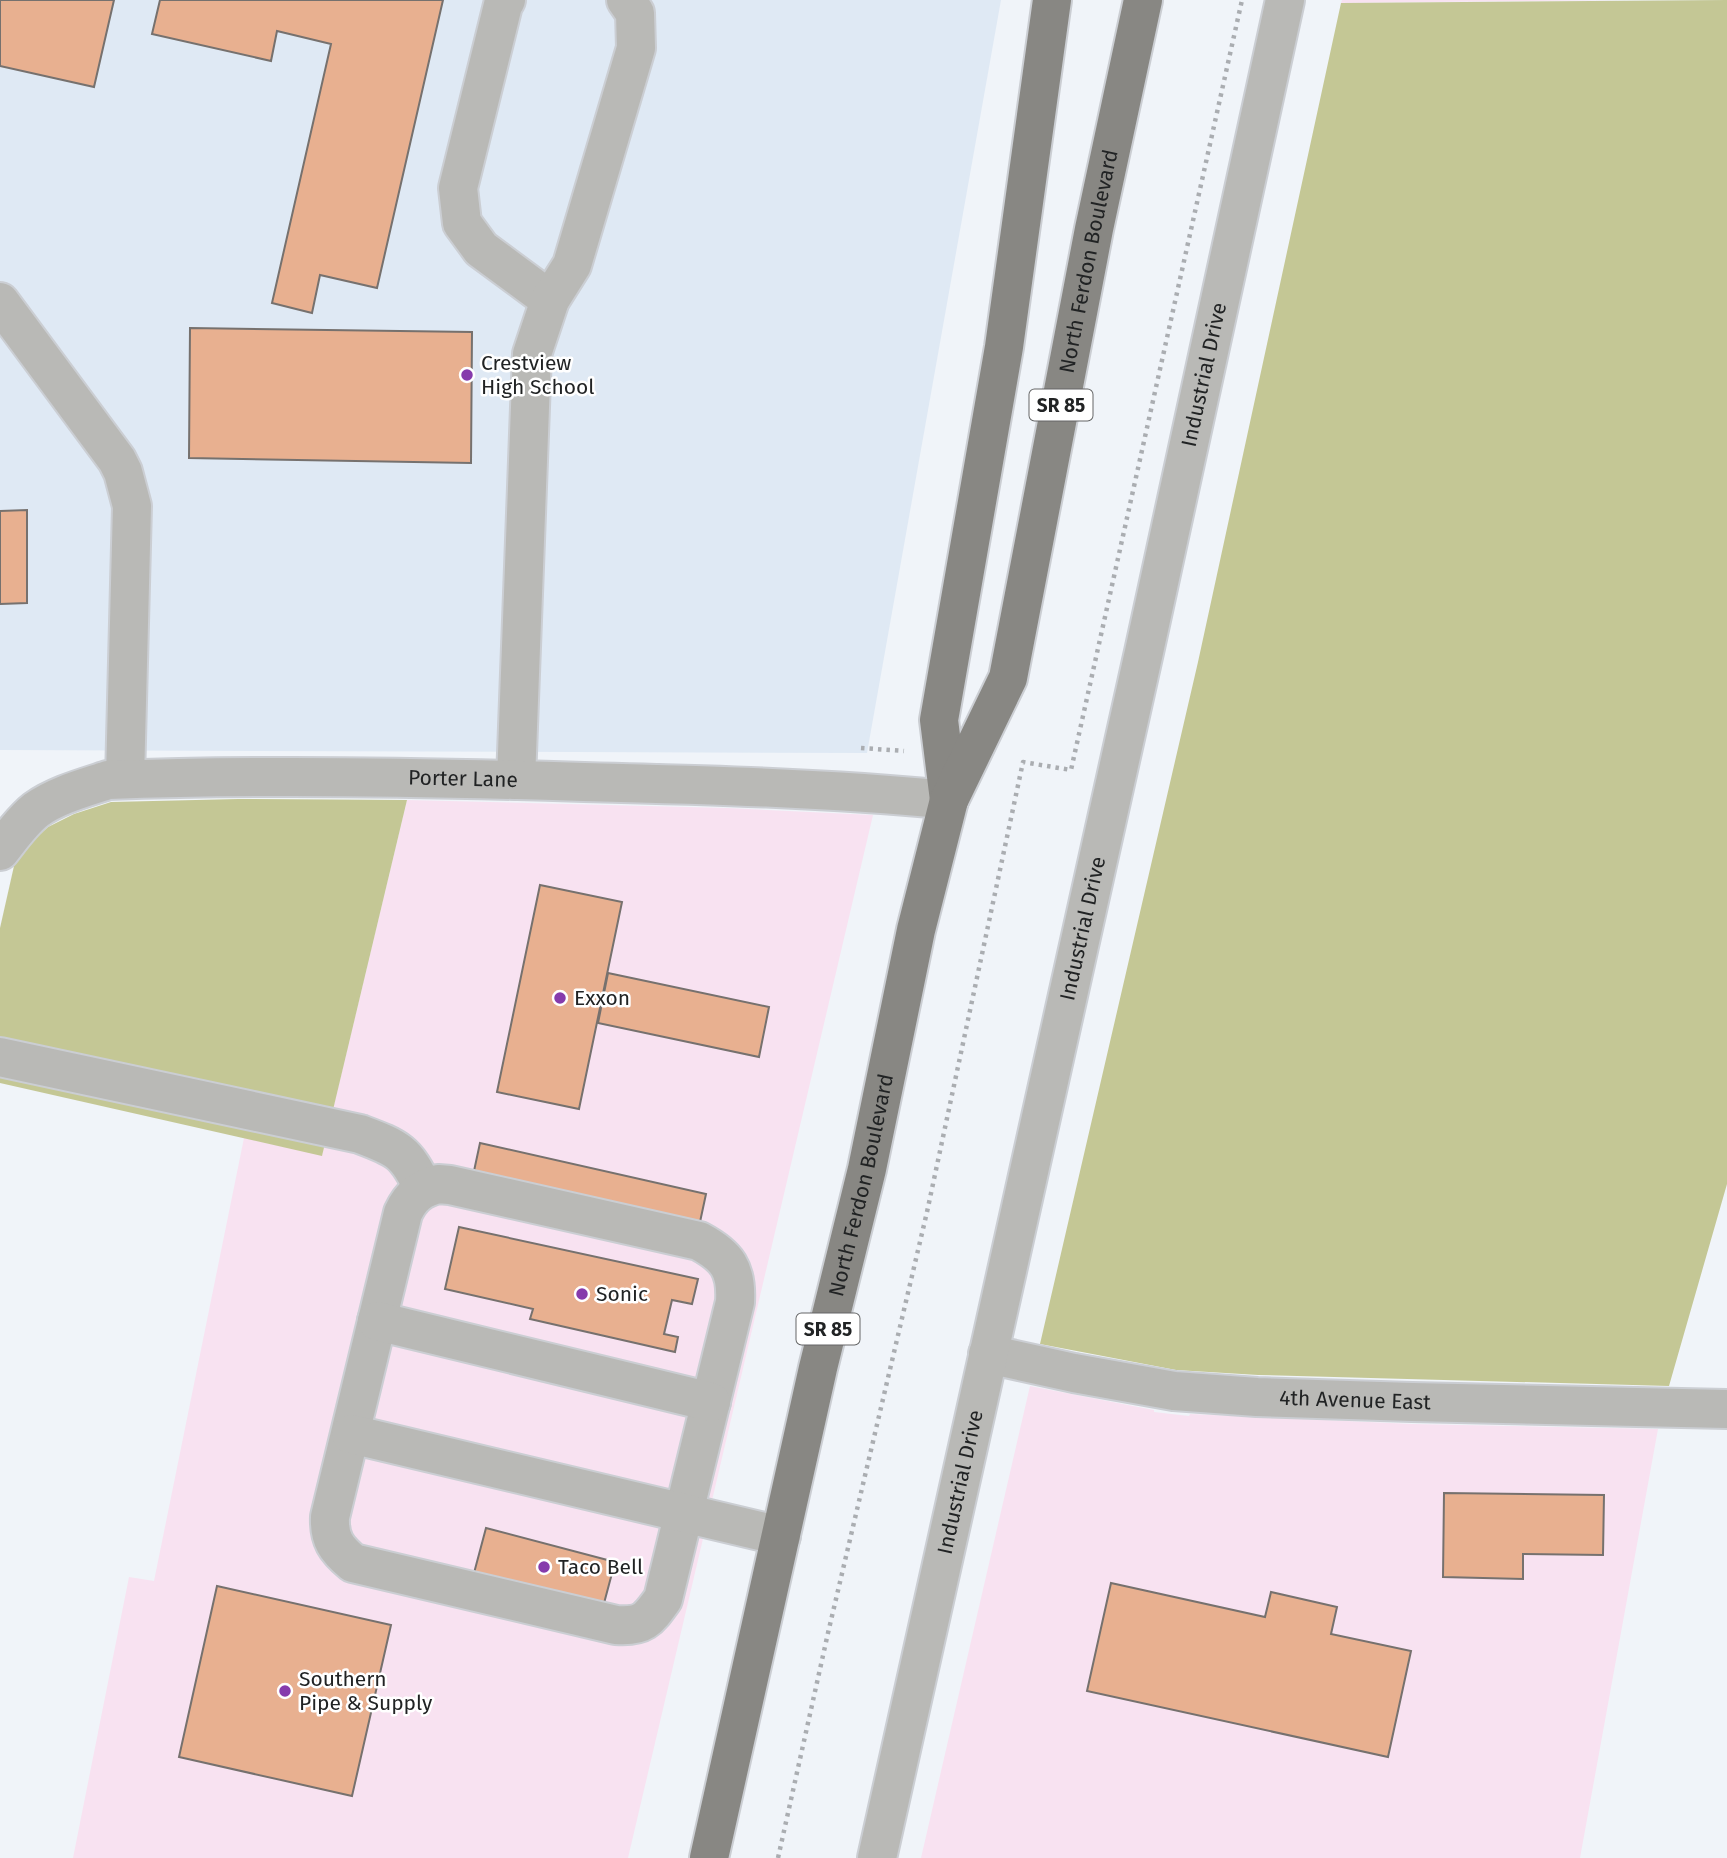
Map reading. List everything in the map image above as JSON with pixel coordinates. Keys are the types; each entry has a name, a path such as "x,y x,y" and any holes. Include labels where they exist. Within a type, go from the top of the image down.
{"main road":[{"name":"North Ferdon Boulevard","path":"949,800 939,720 1004,348 1052,0"},
{"name":"North Ferdon Boulevard","path":"709,1858 818,1368 867,1169 916,930 949,800 1008,678 1094,229 1143,0"}],"street":[{"path":"506,0 458,188 462,223 481,248 550,300"},
{"path":"516,780 531,354 550,300 572,265 636,48 635,13 626,0"},
{"name":"Industrial Drive","path":"877,1858 1144,652 1285,0"},
{"path":"0,302 117,460 132,506 125,779"},
{"name":"Porter Lane","path":"0,851 21,823 38,808 108,780 125,779 426,777 857,792 949,800"},
{"path":"0,1057 360,1134 394,1147 411,1163 422,1188"},
{"path":"438,1184 450,1185 699,1241 716,1250 729,1263 736,1284 735,1302 663,1599 651,1616 634,1627 353,1563 337,1549 330,1533 330,1517 403,1213 409,1200 422,1188 438,1184"},
{"path":"377,1321 711,1402"},
{"name":"4th Avenue East","path":"988,1354 1174,1391 1257,1397 1727,1409"},
{"path":"351,1434 781,1536"}],"path":[{"path":"778,1858 927,1212 1023,762 1071,770 1242,0"}],"shaded area":[{"name":"Crestview High School","path":"0,0 1001,0 867,753 0,750"},
{"path":"1342,0 1624,0 1341,3"},
{"path":"407,800 728,808 873,815 628,1858 73,1858 129,1577 154,1581 244,1138 322,1155"},
{"path":"1030,1386 1154,1412 1189,1416 1658,1429 1580,1858 921,1858"}],"green space":[{"path":"1727,0 1727,1184 1669,1386 1258,1375 1176,1370 1040,1344 1198,662 1341,3"},
{"path":"238,799 407,800 322,1156 0,1083 0,928 14,866 34,840 48,827 74,814 111,802"}],"building":[{"path":"0,0 114,0 94,87 0,66"},
{"path":"160,0 443,0 377,288 320,275 312,313 272,303 331,44 277,31 271,61 152,34"},
{"path":"190,328 472,332 471,463 189,458"},
{"path":"27,510 27,603 0,604 0,511"},
{"name":"Exxon","path":"540,885 622,902 579,1109 497,1092"},
{"name":"Exxon","path":"608,973 769,1007 759,1057 598,1023"},
{"path":"480,1143 706,1194 700,1222 474,1171"},
{"name":"Sonic","path":"459,1227 698,1279 692,1304 672,1300 664,1334 678,1337 675,1352 530,1319 533,1309 445,1289"},
{"path":"1444,1493 1604,1495 1603,1555 1523,1554 1523,1579 1443,1577"},
{"name":"Taco Bell","path":"486,1528 615,1562 603,1607 474,1573"},
{"path":"1111,1583 1265,1617 1271,1592 1337,1607 1331,1634 1411,1651 1388,1757 1087,1691"},
{"name":"Southern Pipe & Supply","path":"217,1586 391,1625 352,1796 179,1757"}],"place":[{"name":"Crestview High School","path":"467,375"},
{"name":"Exxon","path":"560,998"},
{"name":"Sonic","path":"582,1294"},
{"name":"Taco Bell","path":"544,1567"},
{"name":"Southern Pipe & Supply","path":"285,1691"}]}
